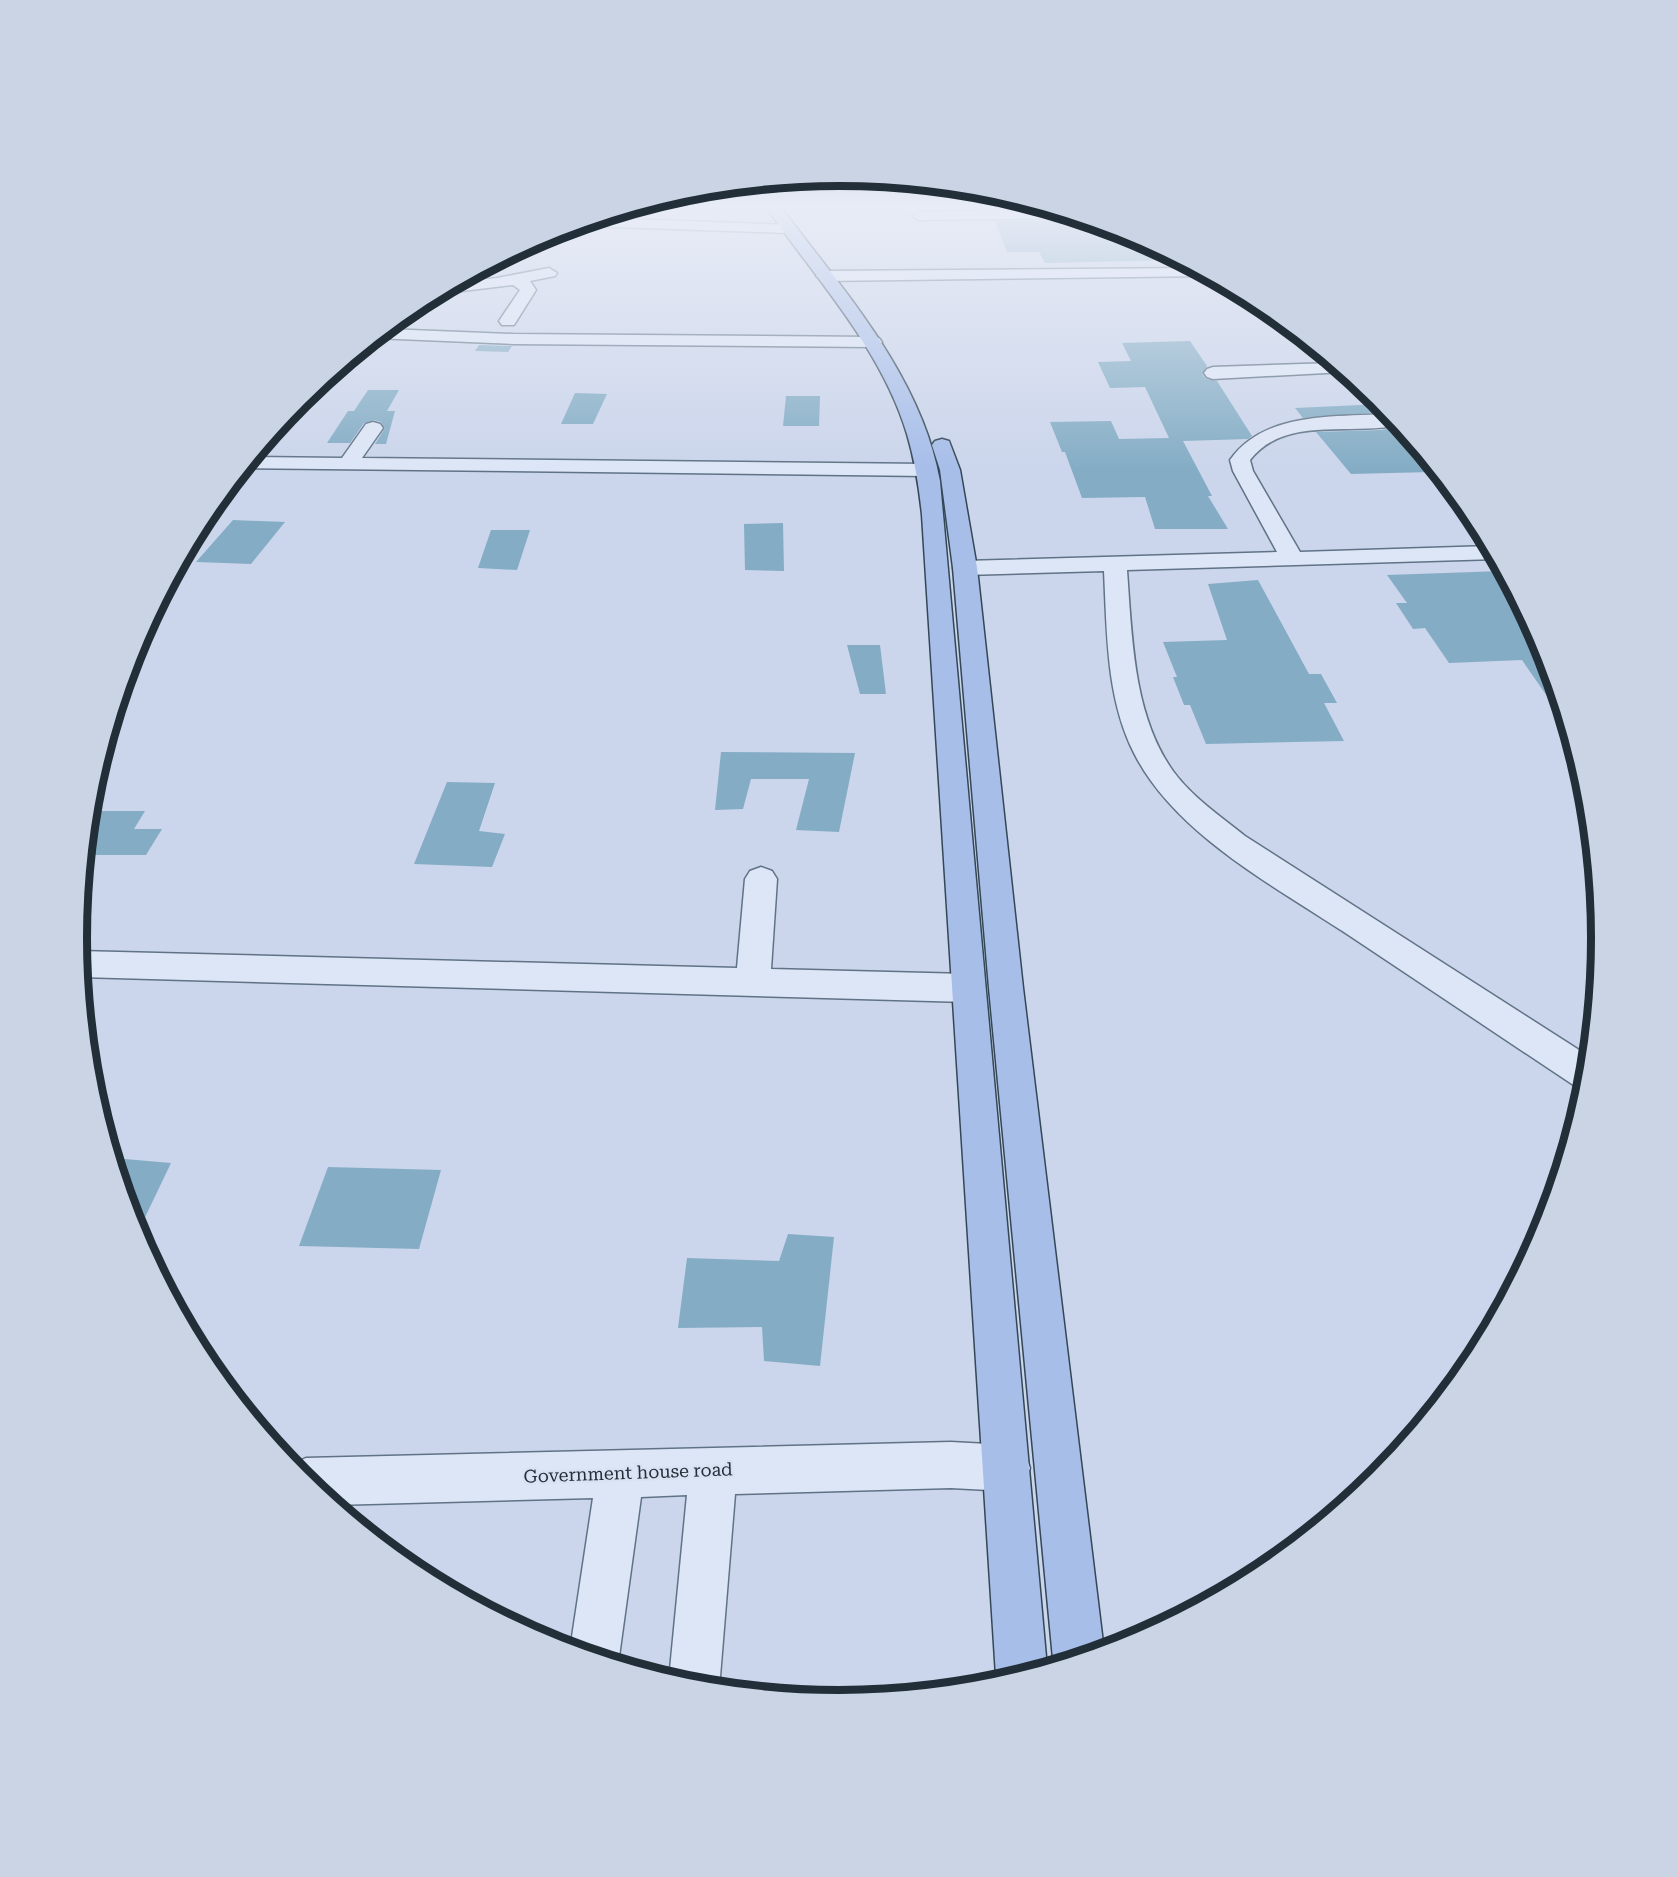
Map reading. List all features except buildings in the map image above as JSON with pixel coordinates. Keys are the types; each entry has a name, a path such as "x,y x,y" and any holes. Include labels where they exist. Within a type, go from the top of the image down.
{"main road":[{"path":"844,294 902,396 927,470 1021,1668"},
{"path":"849,294 900,352 919,385 938,430 950,470 965,568 1006,988 1078,1652"}],"street":[{"path":"507,321 526,294"},
{"path":"391,334 513,339 873,342"},
{"path":"1213,373 1329,368"},
{"path":"1293,560 1243,471 1240,459 1245,449 1274,432 1293,428 1384,421"},
{"path":"348,464 373,428"},
{"path":"257,463 927,470"},
{"path":"965,568 1484,553"},
{"path":"1115,564 1123,670 1129,701 1141,738 1161,776 1188,806 1234,844 1579,1070"},
{"path":"753,982 761,879"},
{"path":"88,964 967,988"},
{"name":"Government house road","path":"319,1482 951,1465 1007,1468"},
{"path":"695,1676 713,1471"},
{"path":"597,1651 620,1474"}]}
